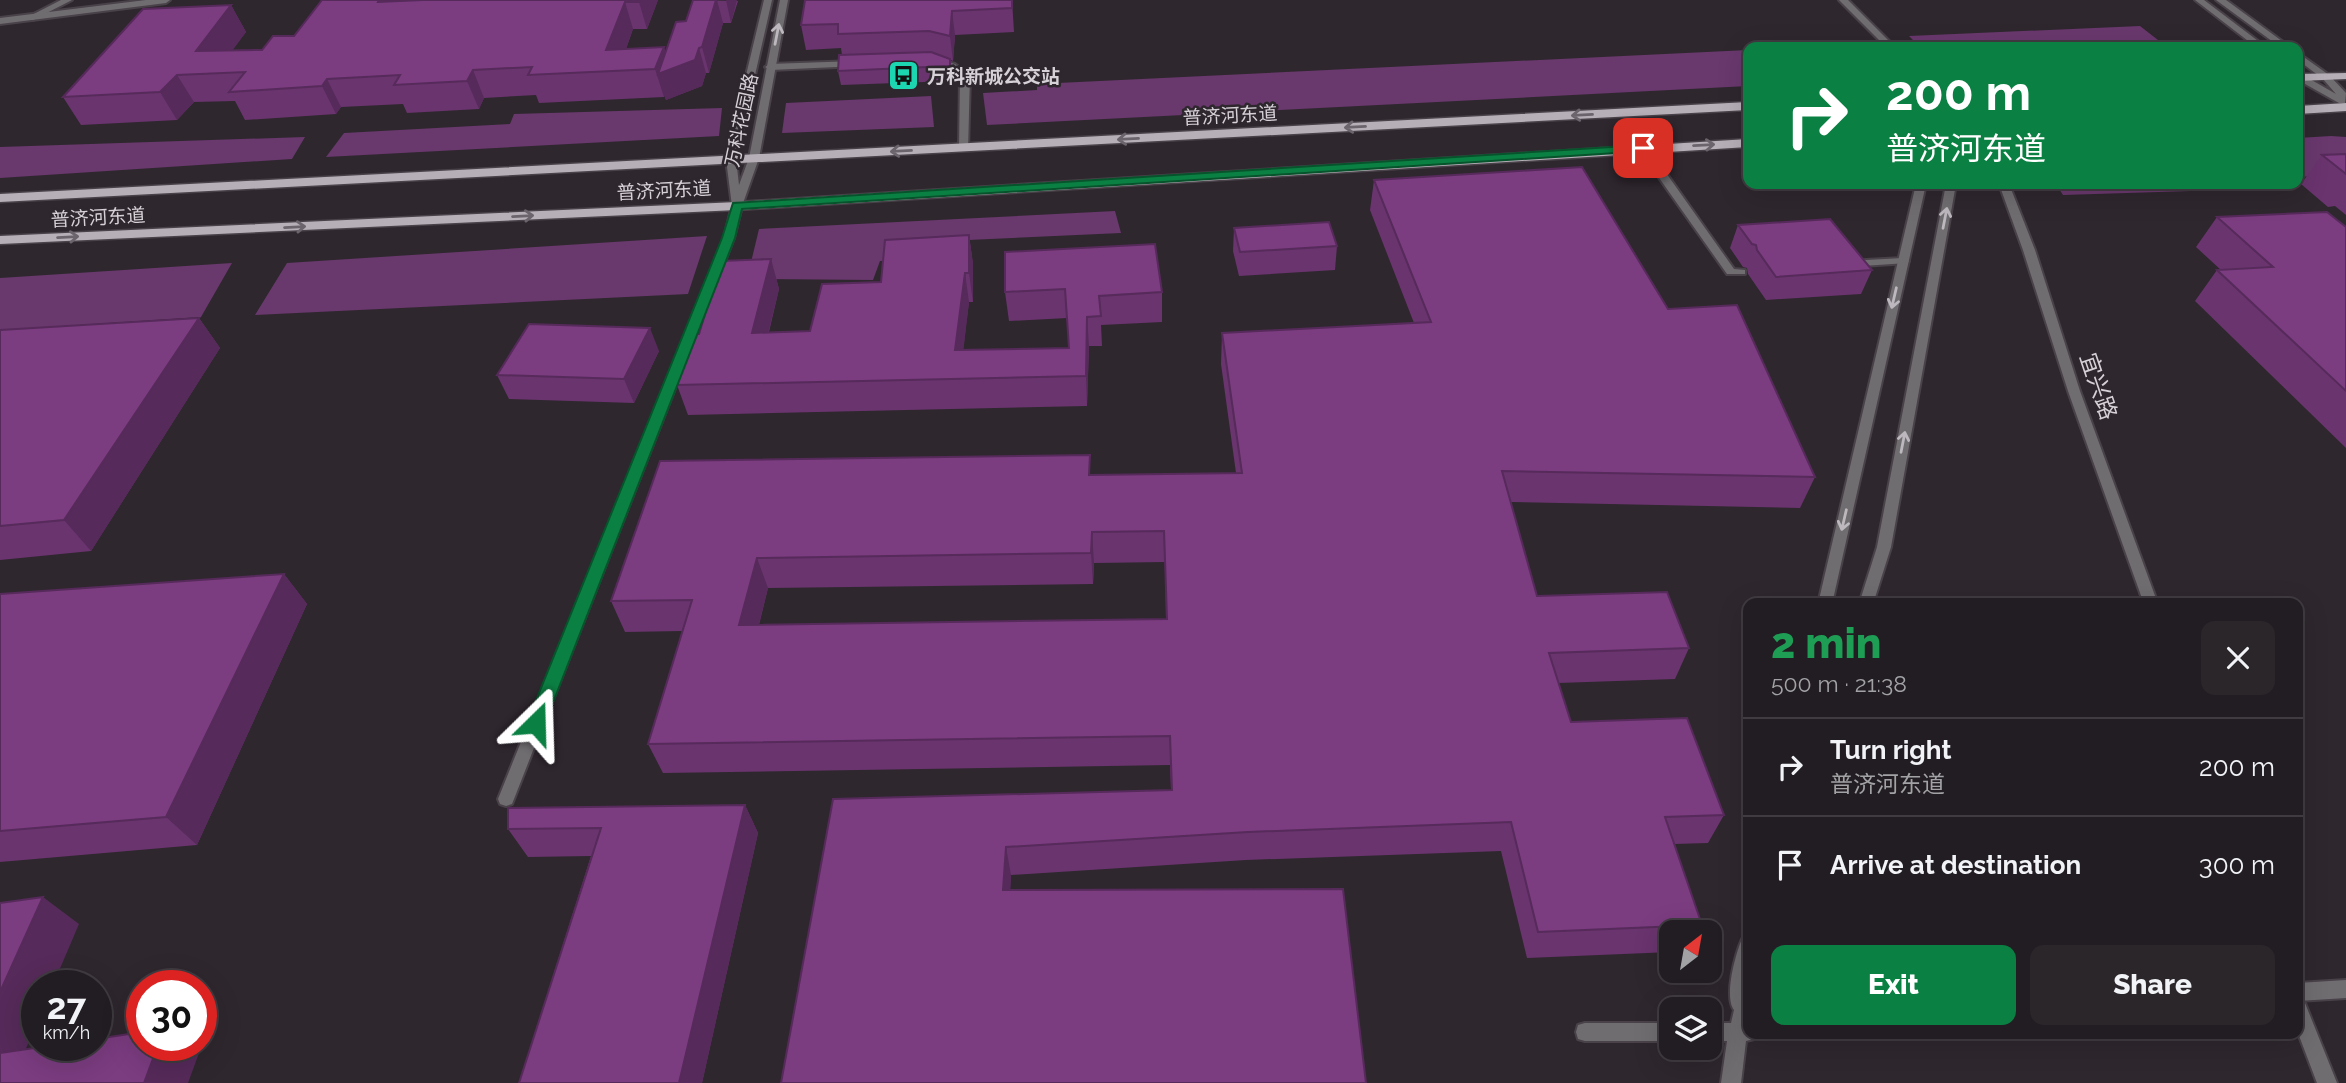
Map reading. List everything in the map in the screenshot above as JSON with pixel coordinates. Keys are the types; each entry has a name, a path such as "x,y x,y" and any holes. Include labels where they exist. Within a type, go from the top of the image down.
{"main road":[{"path":"2303,77 2346,76"},
{"path":"2303,109 2346,103"},
{"name":"普济河东道","path":"0,198 1743,106"},
{"name":"普济河东道","path":"0,240 737,206 1743,143"}],"street":[{"path":"30,18 68,0"},
{"path":"0,21 125,3 166,0"},
{"name":"万科花园路","path":"737,206 731,159 768,0"},
{"name":"万科花园路","path":"737,206 754,158 784,0"},
{"path":"1843,0 1886,42"},
{"path":"2199,0 2254,42"},
{"path":"2220,0 2278,42"},
{"path":"2303,60 2326,77 2346,103"},
{"path":"920,62 952,65 965,75 964,148"},
{"path":"752,68 869,64"},
{"path":"2303,79 2346,103"},
{"path":"1643,148 1731,272 1741,272"},
{"path":"1826,598 1920,189"},
{"path":"1868,598 1884,547 1950,189"},
{"name":"宜兴路","path":"2006,189 2029,250 2074,391 2149,598"},
{"path":"506,799 729,238 737,206"},
{"path":"1847,265 1903,261"},
{"path":"1731,1083 1743,1032 1740,981 1743,968"},
{"path":"2303,992 2346,989"},
{"path":"2303,1022 2327,1083"},
{"path":"1585,1032 1659,1032"},
{"path":"1722,1032 1743,1032"}],"shaded area":[{"path":"2140,26 2161,42 1915,42 1909,36"},
{"path":"1743,50 1743,86 987,125 983,93 1037,90 1037,84"},
{"path":"931,96 934,127 782,133 786,103"},
{"path":"722,108 719,136 326,157 344,133 510,124 514,114"},
{"path":"305,137 292,159 0,178 0,147"},
{"path":"2346,137 2346,174 2303,177 2303,138"},
{"path":"2059,189 2254,189 2063,195"},
{"path":"1115,211 1121,233 968,240 970,257 880,261 873,280 747,279 759,229"},
{"path":"707,236 688,294 255,315 287,263"},
{"path":"232,263 201,317 0,330 0,278"}],"building":[{"path":"322,0 640,0 625,2 606,50 664,47 655,69 528,75 532,67 473,70 467,81 394,85 400,75 327,79 322,86 229,92 245,72 177,75 160,92 63,97 143,9 231,5 196,51 262,50 273,36 294,36"},
{"path":"693,0 716,0 702,47 699,48 695,60 658,74 676,22 686,21"},
{"path":"805,0 1012,0 1012,8 952,11 950,36 929,31 838,34 838,24 801,25"},
{"path":"931,52 950,59 950,66 838,71 839,55"},
{"path":"2346,154 2346,174 2322,155"},
{"path":"1582,167 1668,309 1737,305 1815,477 1502,471 1537,596 1667,592 1689,648 1549,653 1571,722 1687,718 1724,815 1665,817 1700,920 1659,920 1659,927 1538,932 1511,822 1248,832 1006,847 1003,890 1343,889 1366,1083 781,1083 833,799 1172,790 1170,736 648,744 692,600 611,601 660,461 1090,455 1089,475 1242,473 1222,333 1431,322 1374,180","holes":["1164,531 1167,619 739,625 757,558 1091,553 1092,532"]},
{"path":"2327,212 2346,227 2346,391 2217,270 2273,267 2217,217"},
{"path":"1830,219 1872,270 1776,277 1756,245 1752,244 1738,225"},
{"path":"1329,222 1337,246 1240,252 1234,228"},
{"path":"969,235 969,273 965,273 955,350 1069,348 1065,289 1005,292 1005,252 1155,244 1162,292 1099,296 1101,316 1087,317 1086,376 677,385 695,334 699,334 721,261 771,259 752,333 810,331 822,284 881,282 885,240"},
{"path":"199,318 64,520 0,526 0,330"},
{"path":"529,324 650,328 624,379 497,375"},
{"path":"284,574 166,817 0,831 0,594"},
{"path":"745,805 679,1083 519,1083 601,828 508,829 508,808"},
{"path":"43,897 0,992 0,903"},
{"path":"126,1034 126,1061 152,1061 144,1083 0,1083 0,1053 21,1050 21,1061 112,1061 112,1037"}],"place":[{"name":"万科新城公交站","path":"904,76"}],"route":[{"path":"536,723 729,238 737,206 1643,148"}]}
